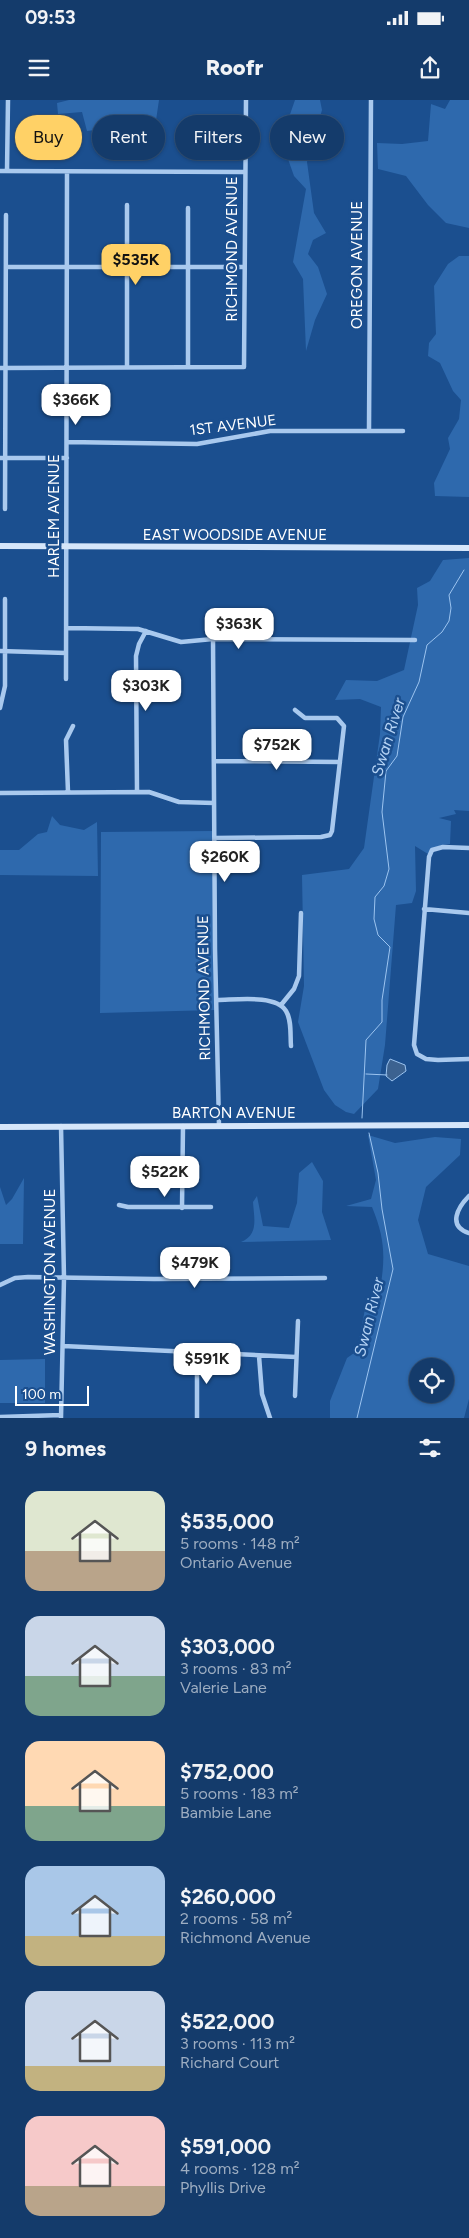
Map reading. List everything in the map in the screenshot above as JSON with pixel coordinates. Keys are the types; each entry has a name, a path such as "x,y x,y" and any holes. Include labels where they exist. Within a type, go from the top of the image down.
{"street":[{"path":"7,171 8,100"},
{"name":"RICHMOND AVENUE","path":"188,367 244,367 246,100"},
{"name":"OREGON AVENUE","path":"369,430 371,100"},
{"path":"0,171 244,172"},
{"name":"HARLEM AVENUE","path":"66,679 67,172"},
{"path":"127,205 127,367"},
{"path":"0,368 188,367 188,208"},
{"path":"5,509 3,458 7,368 6,215"},
{"path":"7,267 244,267"},
{"name":"1ST AVENUE","path":"67,442 197,444 270,431 402,430"},
{"path":"3,458 67,458"},
{"name":"EAST WOODSIDE AVENUE","path":"0,546 469,548"},
{"path":"0,708 5,686 3,651 4,599"},
{"path":"66,628 138,629 173,641 213,639 415,640"},
{"path":"137,791 136,656 139,644 146,631"},
{"name":"RICHMOND AVENUE","path":"213,639 215,949 219,1126"},
{"path":"3,651 66,653"},
{"path":"215,838 321,837 330,835 344,732 341,721 332,717 305,718 295,710"},
{"path":"68,792 66,740 73,726"},
{"path":"215,761 340,762"},
{"path":"0,793 137,791 155,793 179,802 214,803"},
{"path":"469,848 443,847 432,850 427,867 414,1045 417,1054 426,1059 469,1059"},
{"path":"424,909 469,913"},
{"path":"281,1004 294,989 299,976 301,913"},
{"path":"217,1000 263,1000 281,1004 289,1020 291,1046"},
{"name":"BARTON AVENUE","path":"0,1127 469,1125"},
{"name":"WASHINGTON AVENUE","path":"61,1126 64,1278 61,1416"},
{"path":"182,1208 183,1126"},
{"path":"469,1196 458,1208 456,1222 459,1228 469,1233"},
{"path":"119,1205 182,1208 211,1207"},
{"path":"0,1285 15,1278 28,1277 325,1278"},
{"path":"295,1396 298,1321"},
{"path":"63,1346 296,1357"},
{"path":"197,1418 198,1353"},
{"path":"258,1356 262,1394 270,1418"},
{"path":"0,1417 61,1416"}],"shaded area":[{"path":"69,100 159,100 157,115 92,115 92,130 87,131 82,112 58,114 57,103"},
{"path":"295,100 320,100 322,110 321,115 290,115"},
{"path":"450,100 469,100 469,228 446,223 428,205 406,176 378,169 377,143 402,144 428,141 431,104 445,109"},
{"path":"288,160 308,160 314,213 326,233 313,240 308,254 318,267 327,294 315,320 306,351 303,279 293,262 306,189 294,176"},
{"path":"459,256 469,256 469,497 435,496 434,483 450,449 448,438 459,419 461,400 453,391 440,363 428,356 429,343 436,334 434,286 448,264"},
{"path":"469,558 469,811 454,810 456,814 439,818 451,821 450,844 442,845 428,854 415,846 416,891 412,903 396,905 385,1045 378,1089 354,1114 346,1112 335,1105 324,1090 298,1022 304,986 302,875 349,869 364,848 380,734 381,707 360,699 335,700 346,680 377,681 404,670 418,605 417,588 430,581 443,560"},
{"path":"52,816 60,825 84,830 97,822 98,876 0,875 0,850 19,850 38,834 47,832"},
{"path":"213,831 215,1010 100,1013 101,832"},
{"path":"390,1059 405,1065 406,1071 392,1081 386,1076 387,1065"},
{"path":"368,1135 395,1143 435,1137 461,1139 460,1155 426,1187 418,1220 428,1254 469,1266 469,1399 464,1418 330,1418 330,1401 347,1358 357,1351 365,1309 378,1301 383,1253 377,1220 372,1207 346,1206 371,1199 376,1180"},
{"path":"312,1162 323,1181 322,1212 331,1240 241,1242 251,1235 253,1230 253,1202 257,1196 263,1226 289,1228 297,1203 299,1173"},
{"path":"24,1178 23,1244 0,1244 0,1187 6,1205 12,1199"},
{"path":"45,1359 45,1403 0,1403 0,1360"}],"waterway":[{"name":"Swan River","path":"362,1118 366,1040 382,1022 382,1000 390,947 378,935 374,919 375,897 384,886 389,869 382,812 386,771 397,756 403,717 419,682 427,645 442,632 449,621 451,608 449,595 464,570"},
{"path":"366,1074 387,1075"},
{"name":"Swan River","path":"357,1418 393,1269 382,1209 378,1173 369,1133"}]}
